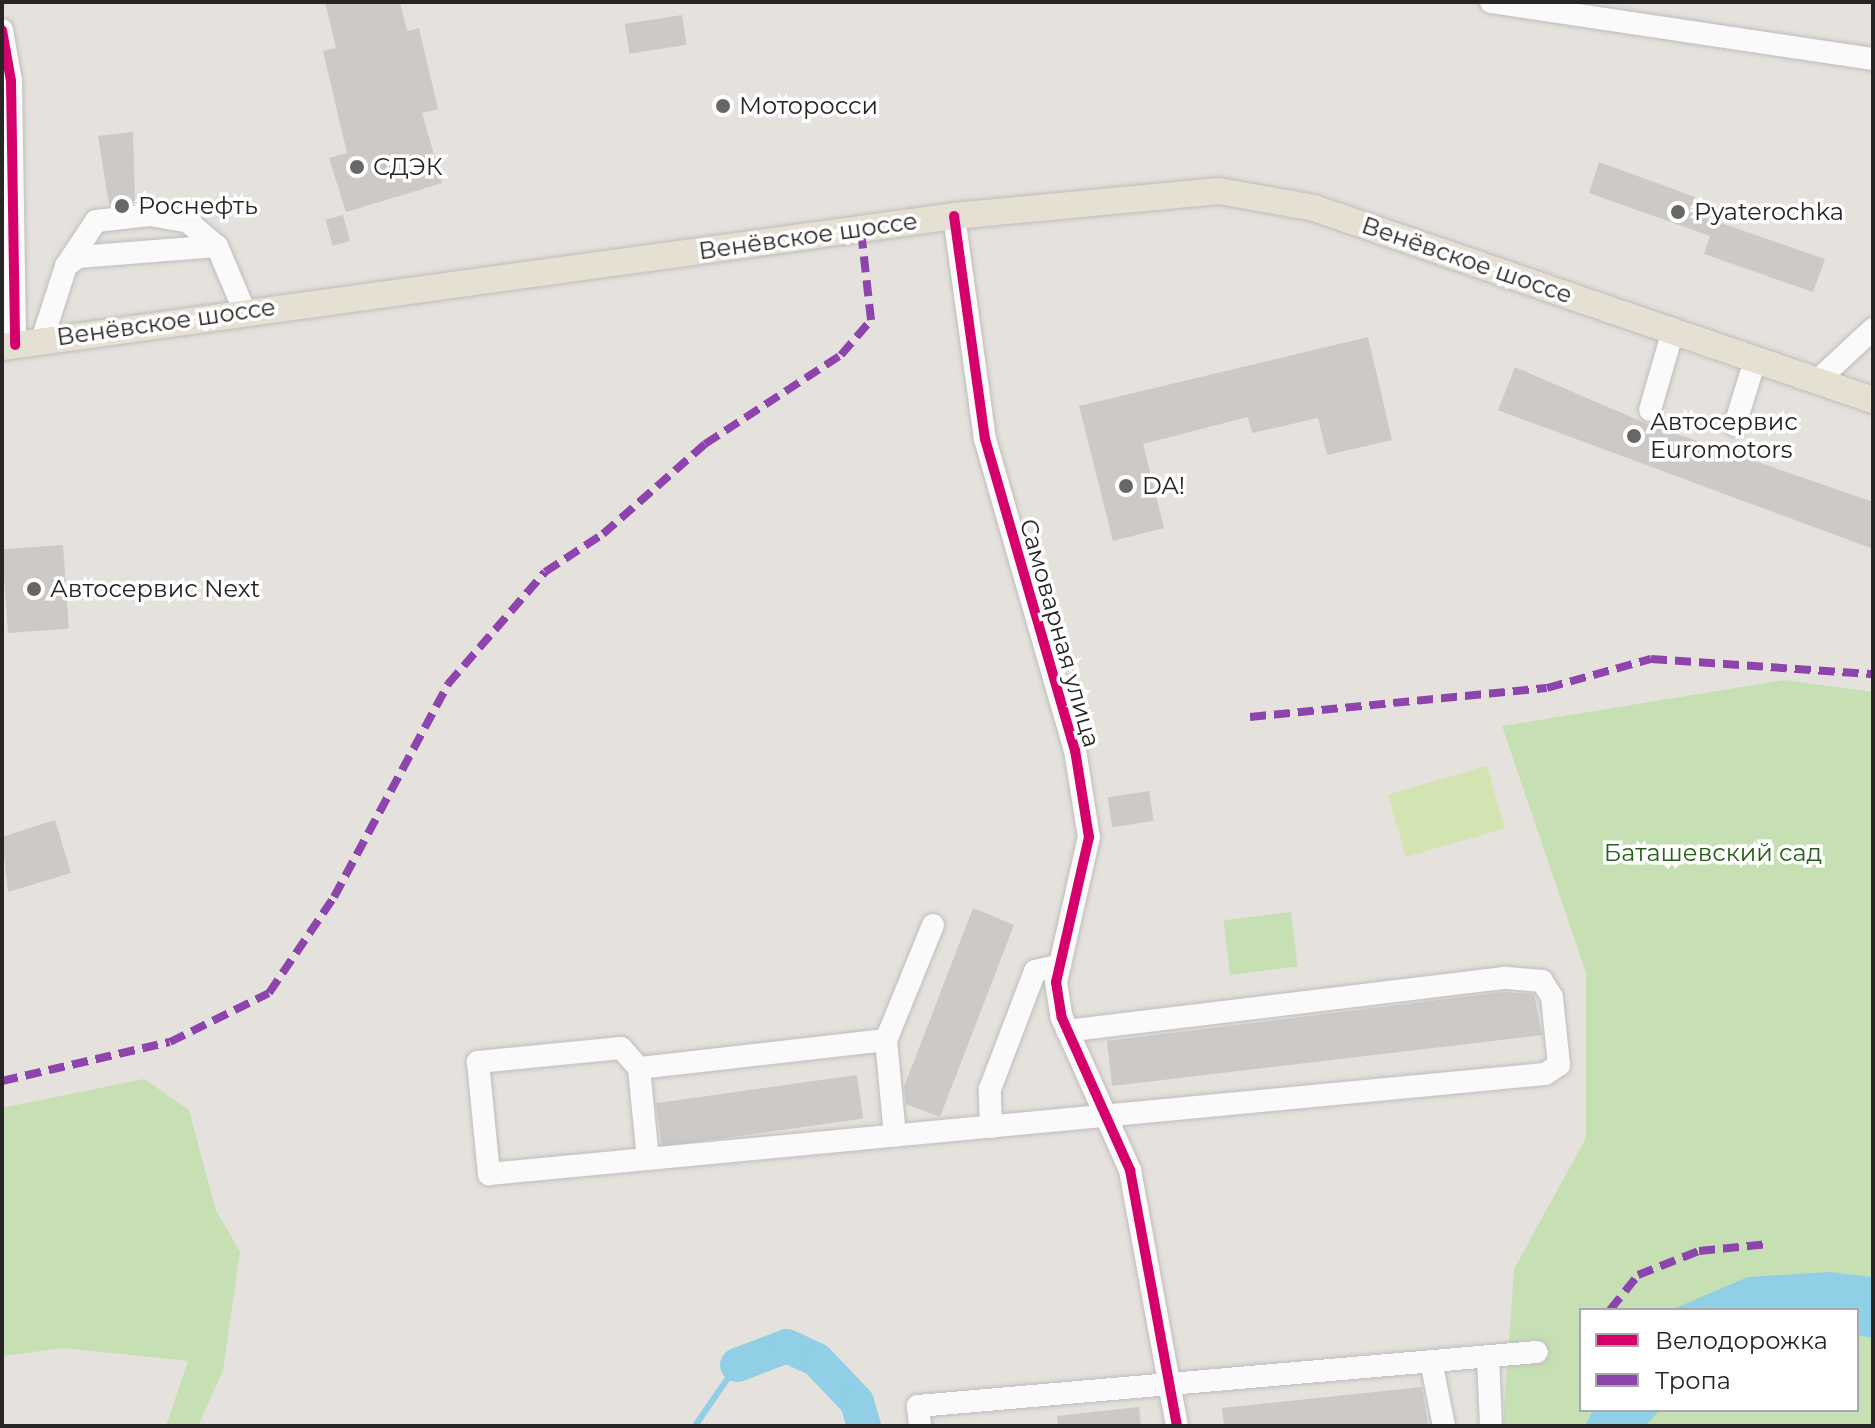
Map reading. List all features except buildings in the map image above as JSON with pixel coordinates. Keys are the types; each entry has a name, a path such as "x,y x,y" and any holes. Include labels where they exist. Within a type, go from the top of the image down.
{"main road":[{"name":"Венёвское шоссе","path":"8,346 244,310 954,216 1159,194 1272,197 1873,400"}],"street":[{"path":"1491,2 1873,59"},
{"path":"2,30 11,81 8,346"},
{"path":"42,340 66,266 96,221 150,215 188,222 217,246 244,310"},
{"name":"Самоварная улица","path":"954,216 985,439 1075,750 1089,837 1056,982 1067,1031 1101,1115 1130,1170 1177,1426"},
{"path":"66,266 78,257 217,246"},
{"path":"1817,381 1873,329"},
{"path":"1650,410 1673,331"},
{"path":"1735,425 1755,360"},
{"path":"895,1136 886,1040 933,925"},
{"path":"991,1127 990,1089 1035,971 1060,965"},
{"path":"648,1159 639,1068 621,1048 478,1062 489,1174 991,1127 1101,1115 1545,1074 1559,1065 1552,997 1542,981 1504,978 1067,1031"},
{"path":"639,1068 886,1040"},
{"path":"920,1426 918,1406 1167,1380 1537,1352"},
{"path":"1488,1357 1491,1426"},
{"path":"1431,1361 1444,1426"}],"green space":[{"name":"Баташевский сад","path":"1785,680 1873,692 1873,1426 1503,1426 1514,1269 1586,1138 1586,973 1502,726"},
{"path":"1487,766 1505,828 1406,857 1388,794"},
{"path":"1291,912 1298,967 1230,975 1224,920"},
{"path":"144,1079 189,1110 215,1208 240,1252 223,1370 198,1426 166,1426 188,1361 64,1348 2,1356 2,1108"}],"water":[{"path":"1829,1272 1873,1277 1873,1338 1859,1335 1859,1308 1676,1308 1748,1277"},
{"path":"1592,1412 1658,1412 1645,1426 1585,1426"}],"waterway":[{"path":"737,1365 787,1346 817,1360 857,1402 864,1426"},
{"path":"695,1426 737,1365"}],"marked path":[{"path":"2,1081 170,1042 269,993 334,897 448,684 545,572 603,534 705,444 841,355 871,320 861,231"},
{"path":"1250,717 1547,688 1651,659 1873,674"},
{"path":"1612,1308 1638,1275 1699,1251 1769,1244"}],"cycle path":[{"path":"2,30 11,81 15,345"},
{"path":"954,216 985,439 1075,750 1089,837 1056,982 1062,1018 1130,1170 1177,1426"}],"place":[{"name":"Моторосси","path":"723,106"},
{"name":"СДЭК","path":"357,167"},
{"name":"Роснефть","path":"122,206"},
{"name":"Pyaterochka","path":"1678,212"},
{"name":"Автосервис Euromotors","path":"1634,436"},
{"name":"DA!","path":"1126,486"},
{"name":"Автосервис Next","path":"34,589"}]}
